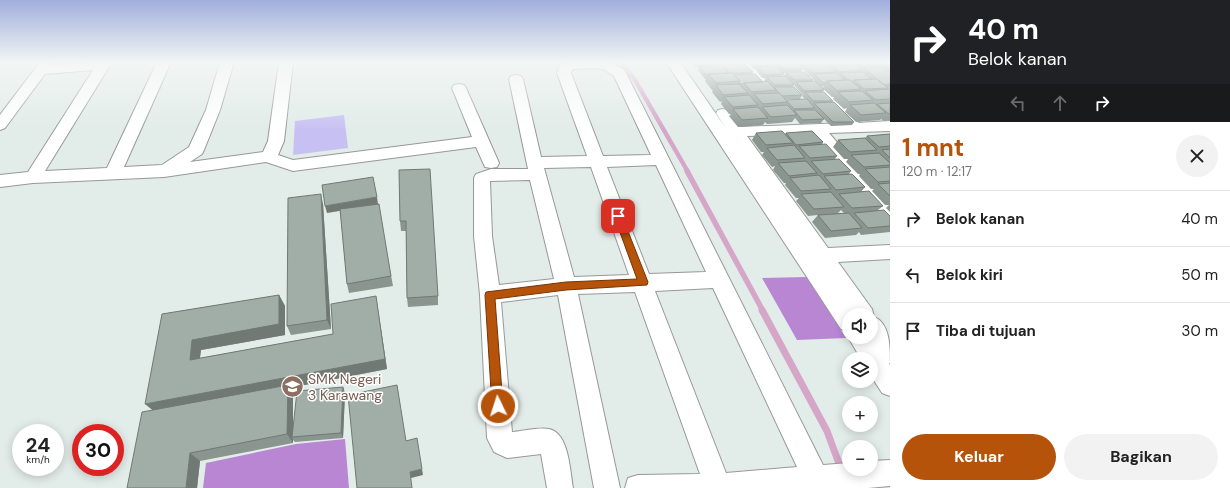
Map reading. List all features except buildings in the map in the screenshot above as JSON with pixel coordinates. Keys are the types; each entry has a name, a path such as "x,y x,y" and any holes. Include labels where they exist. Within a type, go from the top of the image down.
{"street":[{"path":"0,125 30,85"},
{"path":"33,177 90,85"},
{"path":"113,173 154,85"},
{"path":"164,171 196,150 213,110 220,85"},
{"path":"270,156 276,141 283,85"},
{"path":"517,85 536,168 566,286 607,488"},
{"path":"568,85 718,487"},
{"path":"625,85 719,280 821,479"},
{"path":"691,85 728,132 814,256 858,308"},
{"path":"700,85 728,132"},
{"path":"763,85 777,101"},
{"path":"817,85 858,127"},
{"path":"459,88 491,163"},
{"path":"728,132 803,125 889,127"},
{"path":"803,125 890,216"},
{"path":"270,156 274,160 294,166 482,141"},
{"path":"0,181 33,177 164,171 270,156"},
{"path":"560,488 552,445 548,441 507,445 503,443 500,438 490,295 483,236 482,178 491,175 536,168 598,162 661,160"},
{"path":"814,256 890,252"},
{"path":"814,256 842,309"},
{"path":"490,295 566,286 719,280"},
{"path":"878,335 890,353"},
{"path":"864,344 890,385"},
{"path":"638,488 718,487 890,473"}],"shaded area":[{"path":"344,115 348,148 293,155 295,121"},
{"path":"807,277 842,332 842,338 797,340 762,278"},
{"path":"345,439 349,488 203,488 206,463 296,444"}],"waterway":[{"path":"638,85 688,172"},
{"path":"687,171 763,311"},
{"path":"762,310 827,431 841,469"}],"place":[{"name":"SMK Negeri 3 Karawang","path":"292,387"}],"route":[{"path":"498,406 490,295 566,286 643,282 618,216"}]}
